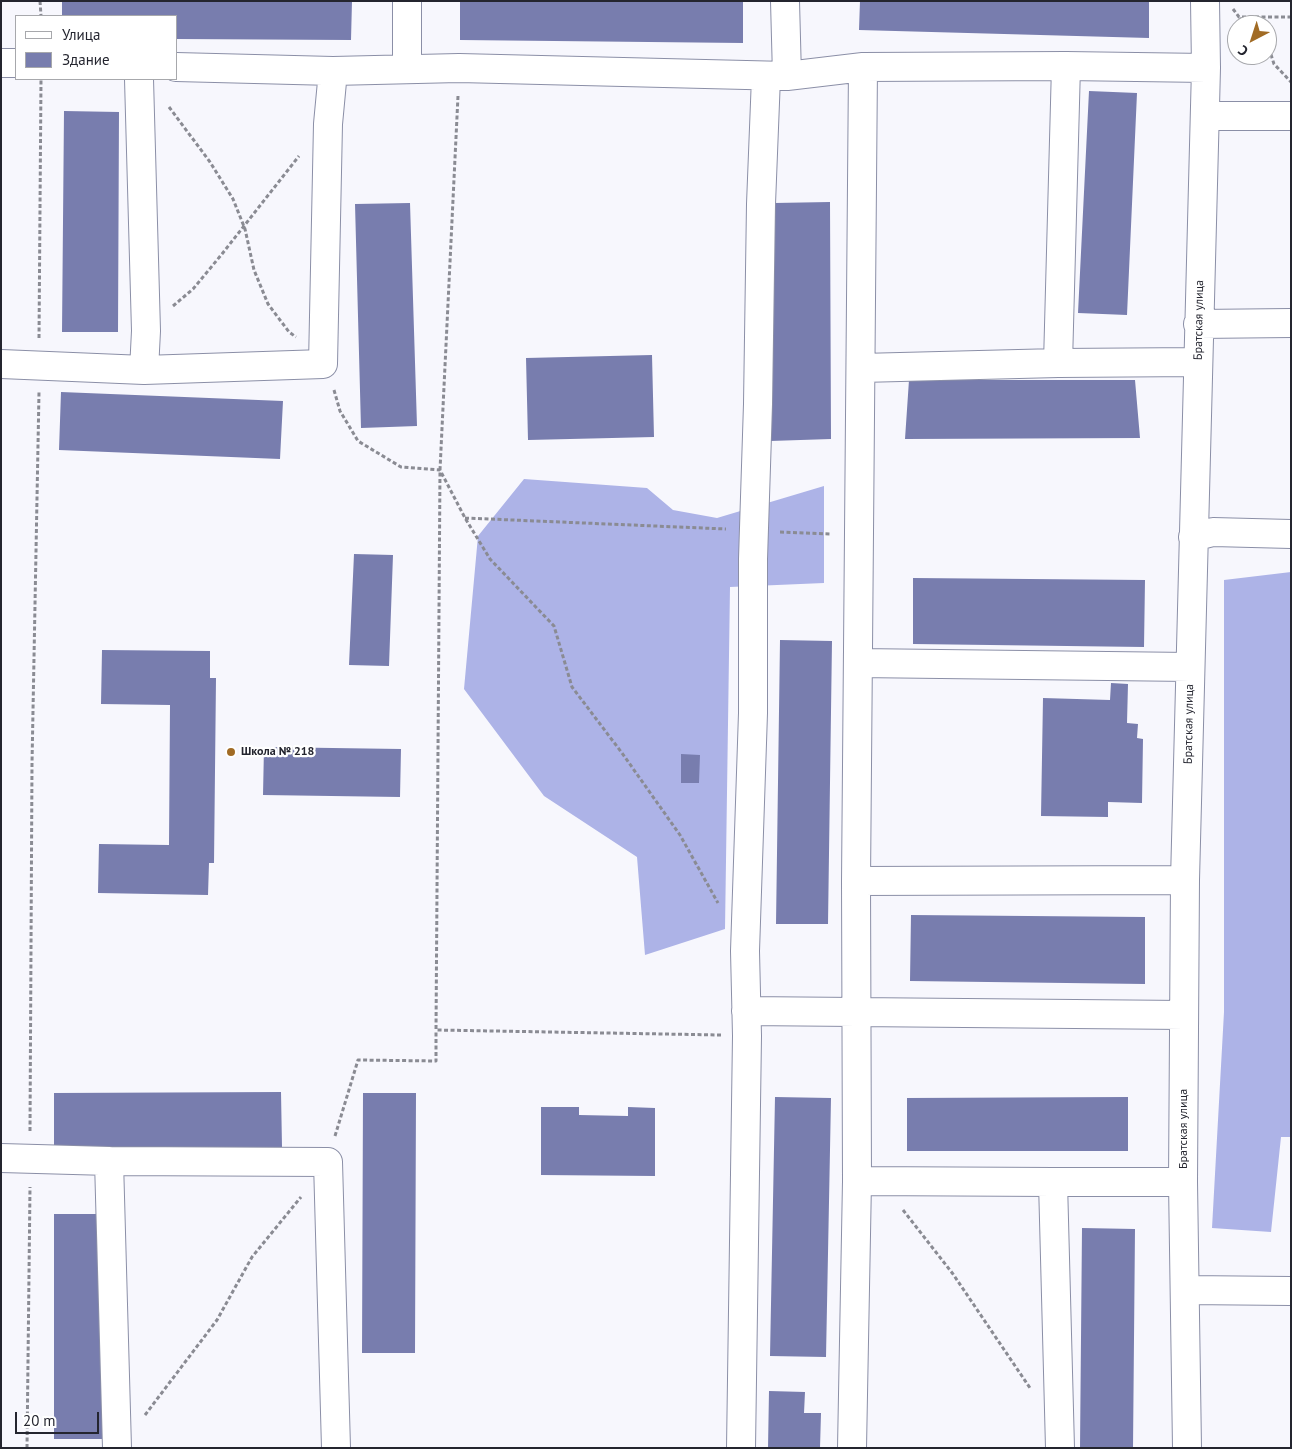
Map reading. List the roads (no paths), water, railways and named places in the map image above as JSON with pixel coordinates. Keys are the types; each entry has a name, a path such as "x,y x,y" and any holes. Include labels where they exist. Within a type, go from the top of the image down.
{"street":[{"path":"407,1 407,69"},
{"path":"742,1448 745,951 752,712 754,530 776,76 784,1"},
{"name":"Братская улица","path":"1187,1448 1183,1182 1185,880 1198,324 1205,116 1205,1"},
{"path":"1,63 15,63"},
{"path":"178,67 333,71 459,68 776,76 863,67 1066,66 1206,68"},
{"path":"1058,363 1066,66"},
{"path":"852,1448 869,1182 856,1012 863,67"},
{"path":"1,364 144,370 322,360 328,124 333,71"},
{"path":"139,80 146,331 144,370"},
{"path":"1205,116 1291,116"},
{"path":"1198,324 1291,323"},
{"path":"860,368 1198,362"},
{"path":"1193,536 1213,532 1291,534"},
{"path":"858,663 1190,667"},
{"path":"856,881 1185,880"},
{"path":"746,1023 856,1012 1184,1016"},
{"path":"1,1158 110,1161 328,1162 336,1448"},
{"path":"110,1161 117,1447"},
{"path":"869,1182 1183,1182"},
{"path":"1052,1182 1060,1448"},
{"path":"1186,1290 1291,1291"}],"place":[{"name":"Школа № 218","path":"231,752"}]}
